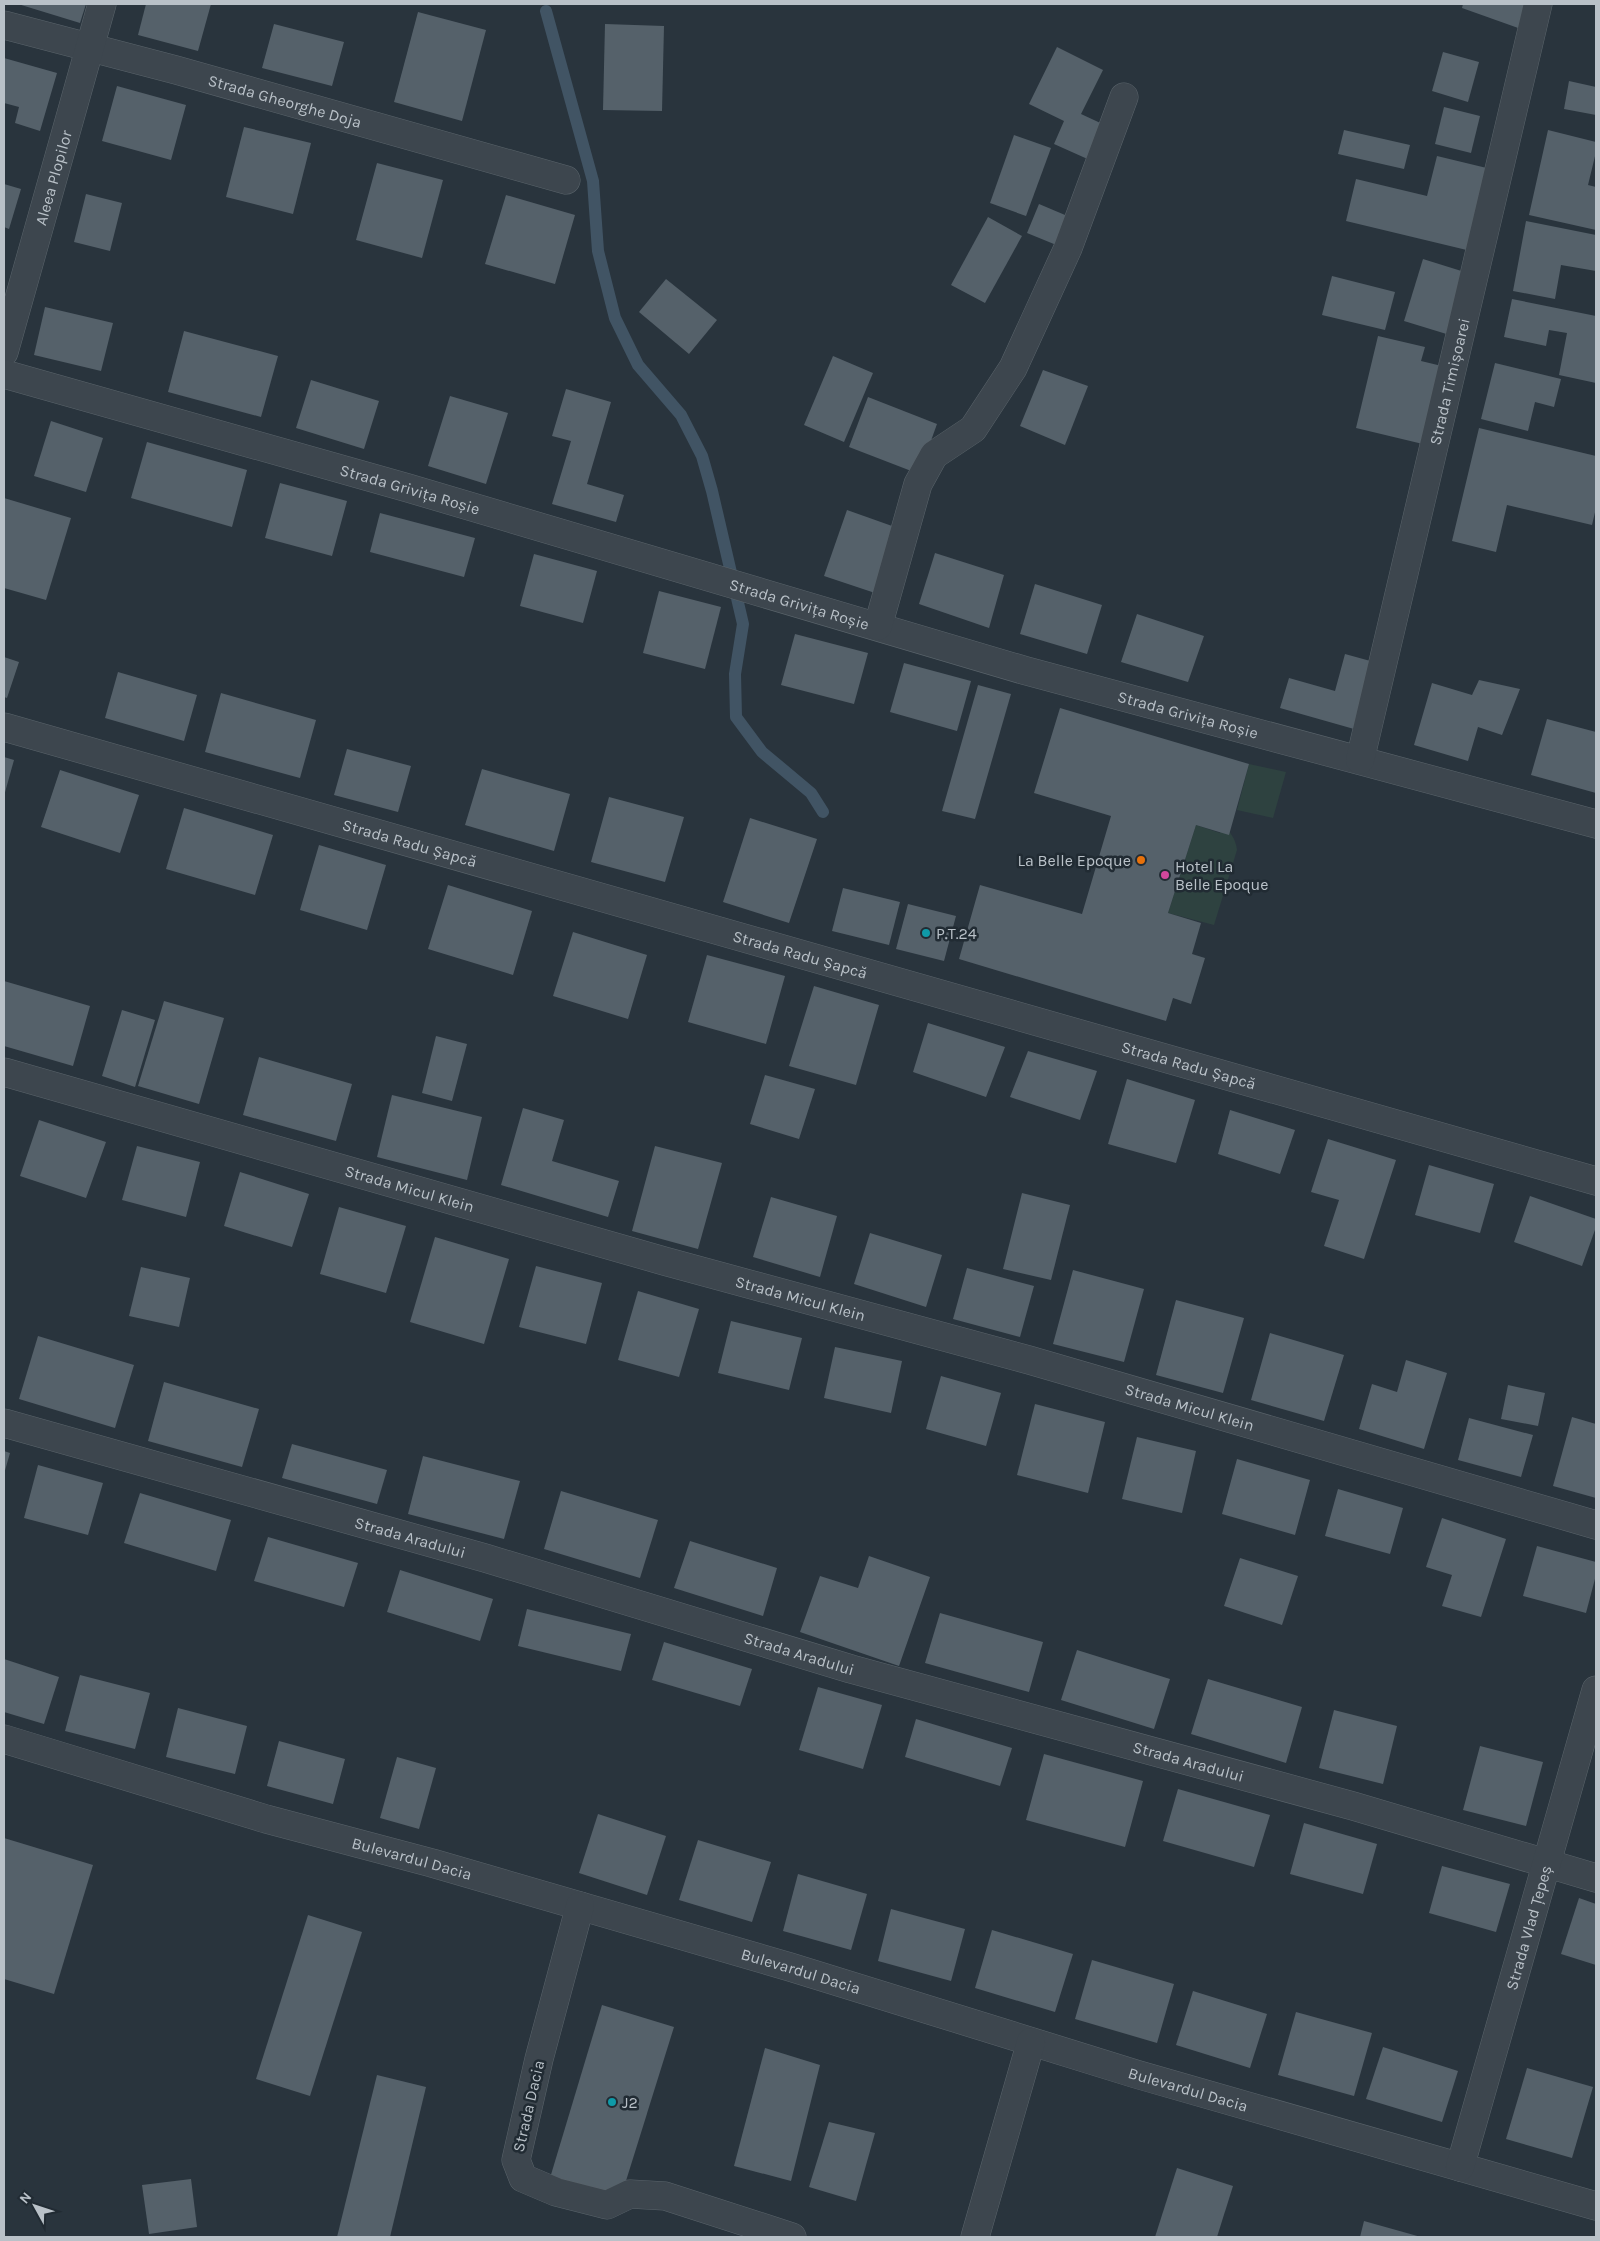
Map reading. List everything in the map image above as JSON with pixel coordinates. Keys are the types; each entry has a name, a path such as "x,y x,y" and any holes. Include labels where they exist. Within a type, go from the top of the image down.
{"street":[{"name":"Aleea Plopilor","path":"4,352 102,4"},
{"name":"Strada Timișoarei","path":"1360,760 1538,4"},
{"name":"Strada Gheorghe Doja","path":"4,25 176,70 566,180"},
{"path":"878,626 918,484 934,455 973,429 1013,368 1068,248 1124,97"},
{"name":"Strada Grivița Roșie","path":"4,374 235,438 1023,670 1596,824"},
{"name":"Strada Radu Șapcă","path":"4,726 1596,1181"},
{"name":"Strada Micul Klein","path":"4,1072 664,1261 1028,1360 1596,1525"},
{"name":"Strada Aradului","path":"4,1423 485,1558 851,1669 1353,1806 1596,1878"},
{"name":"Strada Vlad Țepeș","path":"1460,2167 1596,1690"},
{"name":"Bulevardul Dacia","path":"4,1739 266,1819 580,1906 790,1967 1136,2074 1596,2206"},
{"name":"Strada Dacia","path":"580,1906 539,2059 516,2160 523,2178 556,2192 607,2205 630,2194 665,2196 792,2237"},
{"path":"975,2237 1032,2042"}],"green space":[{"path":"1249,764 1286,772 1273,818 1237,810"},
{"path":"1196,825 1220,833 1223,825 1232,836 1237,850 1214,925 1168,913"}],"building":[{"path":"18,4 86,4 80,23"},
{"path":"146,4 211,4 198,51 138,35"},
{"path":"1463,4 1530,4 1521,29 1462,8"},
{"path":"418,12 486,30 462,121 394,102"},
{"path":"274,24 344,42 332,86 262,68"},
{"path":"605,24 664,26 662,111 603,110"},
{"path":"1057,47 1103,70 1081,114 1109,127 1092,161 1054,144 1064,121 1029,104"},
{"path":"1443,52 1479,62 1468,102 1432,91"},
{"path":"4,58 57,73 40,131 15,123 19,107 4,103"},
{"path":"1569,81 1596,87 1596,115 1564,109"},
{"path":"117,86 186,105 171,160 102,141"},
{"path":"1444,107 1480,116 1471,153 1435,144"},
{"path":"244,127 311,143 293,214 226,197"},
{"path":"1344,130 1410,145 1404,169 1338,154"},
{"path":"1548,130 1596,142 1596,152 1588,185 1596,187 1596,230 1529,215"},
{"path":"1014,135 1051,148 1026,216 990,203"},
{"path":"1437,156 1495,170 1475,252 1346,221 1356,179 1427,196"},
{"path":"377,163 443,180 422,258 356,240"},
{"path":"4,184 21,189 9,229 4,227"},
{"path":"86,194 122,203 110,251 74,242"},
{"path":"506,195 575,215 555,284 485,264"},
{"path":"1039,204 1084,223 1071,251 1027,233"},
{"path":"988,217 1022,236 985,303 951,285"},
{"path":"1526,221 1596,235 1596,271 1561,265 1555,299 1513,291"},
{"path":"1423,259 1471,274 1453,336 1404,321"},
{"path":"1332,276 1395,292 1385,330 1322,315"},
{"path":"666,279 717,320 689,354 639,312"},
{"path":"1512,299 1596,316 1596,383 1559,375 1567,333 1549,330 1546,346 1504,337"},
{"path":"45,307 113,323 101,371 34,355"},
{"path":"184,331 278,356 261,417 168,392"},
{"path":"1378,336 1425,347 1421,361 1446,367 1427,445 1356,428"},
{"path":"833,356 873,373 844,442 804,425"},
{"path":"1495,363 1561,379 1554,407 1535,402 1528,431 1481,419"},
{"path":"1043,370 1088,386 1065,445 1020,426"},
{"path":"311,380 379,401 364,449 296,428"},
{"path":"566,389 611,402 587,484 624,495 616,522 552,504 571,441 552,436"},
{"path":"450,396 508,413 486,484 428,466"},
{"path":"868,397 937,424 919,474 849,447"},
{"path":"51,421 103,438 86,492 34,476"},
{"path":"1479,428 1596,456 1596,508 1592,525 1507,505 1496,552 1452,541"},
{"path":"147,442 247,470 232,527 131,498"},
{"path":"280,483 347,501 332,556 265,538"},
{"path":"4,498 71,518 46,600 4,588"},
{"path":"847,510 909,532 887,597 824,576"},
{"path":"380,513 475,538 464,577 370,552"},
{"path":"935,553 1004,575 989,628 919,604"},
{"path":"534,554 597,571 583,623 520,606"},
{"path":"1035,584 1102,605 1087,654 1020,634"},
{"path":"659,591 721,607 705,669 643,653"},
{"path":"1137,614 1204,636 1188,682 1121,662"},
{"path":"795,634 868,653 854,704 781,685"},
{"path":"1345,654 1374,662 1354,729 1280,708 1289,678 1335,691"},
{"path":"4,657 19,662 7,698 4,697"},
{"path":"904,663 971,681 957,731 890,712"},
{"path":"118,672 197,695 184,741 105,718"},
{"path":"1479,680 1520,689 1502,735 1478,727 1468,761 1414,745 1432,683 1472,695"},
{"path":"978,685 1011,694 975,819 942,811"},
{"path":"221,693 316,720 300,778 205,752"},
{"name":"La Belle Epoque","path":"1060,708 1249,764 1229,835 1196,825 1168,913 1201,923 1192,954 1205,958 1191,1004 1173,998 1166,1021 959,959 980,885 1082,914 1111,816 1034,793"},
{"path":"1547,719 1596,732 1596,793 1531,775"},
{"path":"347,749 411,766 398,812 334,795"},
{"path":"4,757 14,760 4,796"},
{"path":"482,769 570,794 554,851 465,825"},
{"path":"60,770 139,795 120,853 41,827"},
{"path":"609,797 684,817 665,882 591,862"},
{"path":"184,808 273,835 255,895 166,869"},
{"path":"750,818 817,839 789,923 723,902"},
{"path":"319,845 386,865 367,930 300,910"},
{"path":"448,885 532,911 513,975 428,949"},
{"path":"843,888 900,902 889,945 832,931"},
{"name":"P.T.24","path":"908,904 956,916 944,961 896,949"},
{"path":"573,932 647,955 628,1019 553,996"},
{"path":"707,955 785,976 766,1044 688,1022"},
{"path":"4,981 90,1006 73,1066 4,1046"},
{"path":"814,986 879,1005 856,1085 789,1066"},
{"path":"164,1001 224,1018 199,1104 138,1086"},
{"path":"122,1010 155,1020 135,1087 102,1076"},
{"path":"928,1023 1005,1047 986,1097 913,1072"},
{"path":"436,1036 467,1044 452,1101 422,1093"},
{"path":"1028,1051 1097,1071 1080,1120 1010,1097"},
{"path":"259,1057 352,1084 336,1141 243,1115"},
{"path":"765,1075 815,1089 799,1139 750,1124"},
{"path":"1127,1079 1195,1100 1176,1163 1108,1144"},
{"path":"392,1095 482,1117 467,1180 377,1157"},
{"path":"523,1108 564,1120 552,1161 619,1181 608,1217 501,1185"},
{"path":"1230,1110 1295,1130 1280,1174 1218,1154"},
{"path":"39,1120 106,1142 86,1198 20,1176"},
{"path":"1328,1139 1396,1160 1364,1259 1324,1246 1339,1200 1311,1192"},
{"path":"137,1146 200,1162 186,1217 122,1200"},
{"path":"655,1146 722,1163 698,1249 632,1231"},
{"path":"1429,1165 1494,1184 1480,1233 1415,1215"},
{"path":"240,1172 309,1194 292,1247 224,1226"},
{"path":"1022,1193 1070,1205 1051,1280 1003,1269"},
{"path":"1530,1196 1596,1219 1596,1227 1582,1266 1514,1242"},
{"path":"771,1197 837,1216 820,1277 753,1257"},
{"path":"339,1207 406,1226 386,1293 320,1274"},
{"path":"870,1233 942,1255 926,1307 854,1284"},
{"path":"435,1237 509,1259 484,1344 410,1322"},
{"path":"536,1266 602,1283 586,1344 519,1327"},
{"path":"141,1267 190,1278 179,1327 129,1316"},
{"path":"967,1268 1034,1286 1020,1337 953,1319"},
{"path":"1073,1270 1144,1289 1124,1362 1053,1344"},
{"path":"638,1291 699,1309 679,1377 618,1360"},
{"path":"1176,1300 1244,1318 1223,1393 1156,1375"},
{"path":"731,1321 802,1338 789,1390 718,1373"},
{"path":"1270,1333 1344,1355 1324,1421 1251,1400"},
{"path":"38,1336 134,1365 115,1428 19,1399"},
{"path":"835,1347 902,1361 891,1413 824,1398"},
{"path":"1406,1360 1447,1373 1424,1449 1359,1429 1372,1384 1397,1392"},
{"path":"941,1376 1001,1393 986,1446 926,1429"},
{"path":"164,1382 259,1409 242,1467 148,1441"},
{"path":"1508,1385 1545,1393 1538,1426 1501,1419"},
{"path":"1035,1404 1105,1422 1088,1493 1017,1475"},
{"path":"1572,1417 1596,1424 1596,1498 1553,1486"},
{"path":"1469,1418 1533,1435 1521,1477 1458,1460"},
{"path":"1137,1437 1196,1451 1182,1513 1122,1499"},
{"path":"292,1444 387,1470 377,1504 282,1478"},
{"path":"4,1451 10,1453 4,1474"},
{"path":"423,1456 520,1481 504,1539 408,1514"},
{"path":"1237,1459 1310,1480 1295,1535 1222,1514"},
{"path":"38,1465 103,1483 88,1535 24,1518"},
{"path":"1338,1489 1403,1508 1390,1554 1325,1536"},
{"path":"561,1491 658,1520 640,1578 544,1549"},
{"path":"140,1493 231,1520 216,1571 124,1543"},
{"path":"1442,1518 1506,1539 1481,1617 1442,1606 1452,1575 1426,1567"},
{"path":"268,1537 358,1563 344,1607 254,1581"},
{"path":"690,1541 777,1568 763,1616 674,1588"},
{"path":"1537,1546 1596,1562 1596,1575 1586,1613 1523,1596"},
{"path":"869,1556 930,1577 899,1666 800,1632 820,1576 858,1588"},
{"path":"1240,1558 1298,1576 1282,1625 1224,1606"},
{"path":"400,1570 493,1599 480,1641 387,1612"},
{"path":"527,1609 631,1634 621,1671 518,1646"},
{"path":"940,1613 1043,1642 1029,1692 925,1663"},
{"path":"664,1642 752,1669 740,1706 652,1680"},
{"path":"1077,1650 1170,1679 1154,1729 1061,1700"},
{"path":"4,1659 59,1677 44,1724 4,1712"},
{"path":"80,1675 150,1693 135,1749 65,1731"},
{"path":"1208,1679 1302,1707 1286,1763 1191,1734"},
{"path":"818,1687 882,1705 863,1769 799,1750"},
{"path":"178,1708 247,1726 235,1774 166,1757"},
{"path":"1334,1710 1397,1726 1383,1784 1319,1768"},
{"path":"916,1719 1012,1748 1000,1786 905,1757"},
{"path":"279,1741 345,1759 333,1804 267,1786"},
{"path":"1480,1746 1543,1762 1526,1826 1463,1810"},
{"path":"1044,1754 1143,1781 1125,1847 1026,1820"},
{"path":"397,1757 436,1768 419,1829 380,1818"},
{"path":"1178,1789 1270,1815 1254,1867 1163,1841"},
{"path":"598,1814 666,1836 647,1895 579,1873"},
{"path":"1304,1823 1377,1844 1363,1894 1290,1874"},
{"path":"4,1838 93,1865 54,1994 4,1979"},
{"path":"698,1840 771,1862 752,1922 679,1900"},
{"path":"1442,1866 1510,1884 1496,1932 1429,1913"},
{"path":"798,1874 867,1894 851,1950 783,1931"},
{"path":"1579,1898 1596,1904 1596,1965 1561,1954"},
{"path":"891,1909 965,1929 951,1981 878,1961"},
{"path":"308,1915 362,1932 310,2096 256,2079"},
{"path":"992,1930 1073,1954 1055,2012 975,1988"},
{"path":"1092,1960 1174,1984 1157,2043 1075,2019"},
{"path":"1193,1991 1267,2014 1250,2068 1176,2045"},
{"name":"J2","path":"602,2005 674,2027 620,2200 550,2178"},
{"path":"1296,2012 1372,2033 1354,2096 1278,2075"},
{"path":"1383,2047 1458,2071 1442,2122 1366,2099"},
{"path":"765,2048 820,2065 791,2181 734,2166"},
{"path":"1527,2068 1593,2087 1572,2158 1506,2139"},
{"path":"377,2075 426,2087 390,2237 337,2237"},
{"path":"829,2122 875,2133 856,2201 809,2187"},
{"path":"1177,2168 1233,2186 1217,2237 1155,2237"},
{"path":"191,2179 197,2227 149,2234 142,2185"},
{"path":"1364,2221 1421,2237 1360,2237"}],"waterway":[{"path":"546,11 593,181 598,251 615,318 638,365 681,415 702,456 712,491 743,624 735,674 736,717 762,752 811,793 823,812"}],"place":[{"name":"La Belle Epoque","path":"1141,860"},
{"name":"Hotel La Belle Epoque","path":"1165,875"},
{"name":"P.T.24","path":"926,933"},
{"name":"J2","path":"612,2102"}]}
